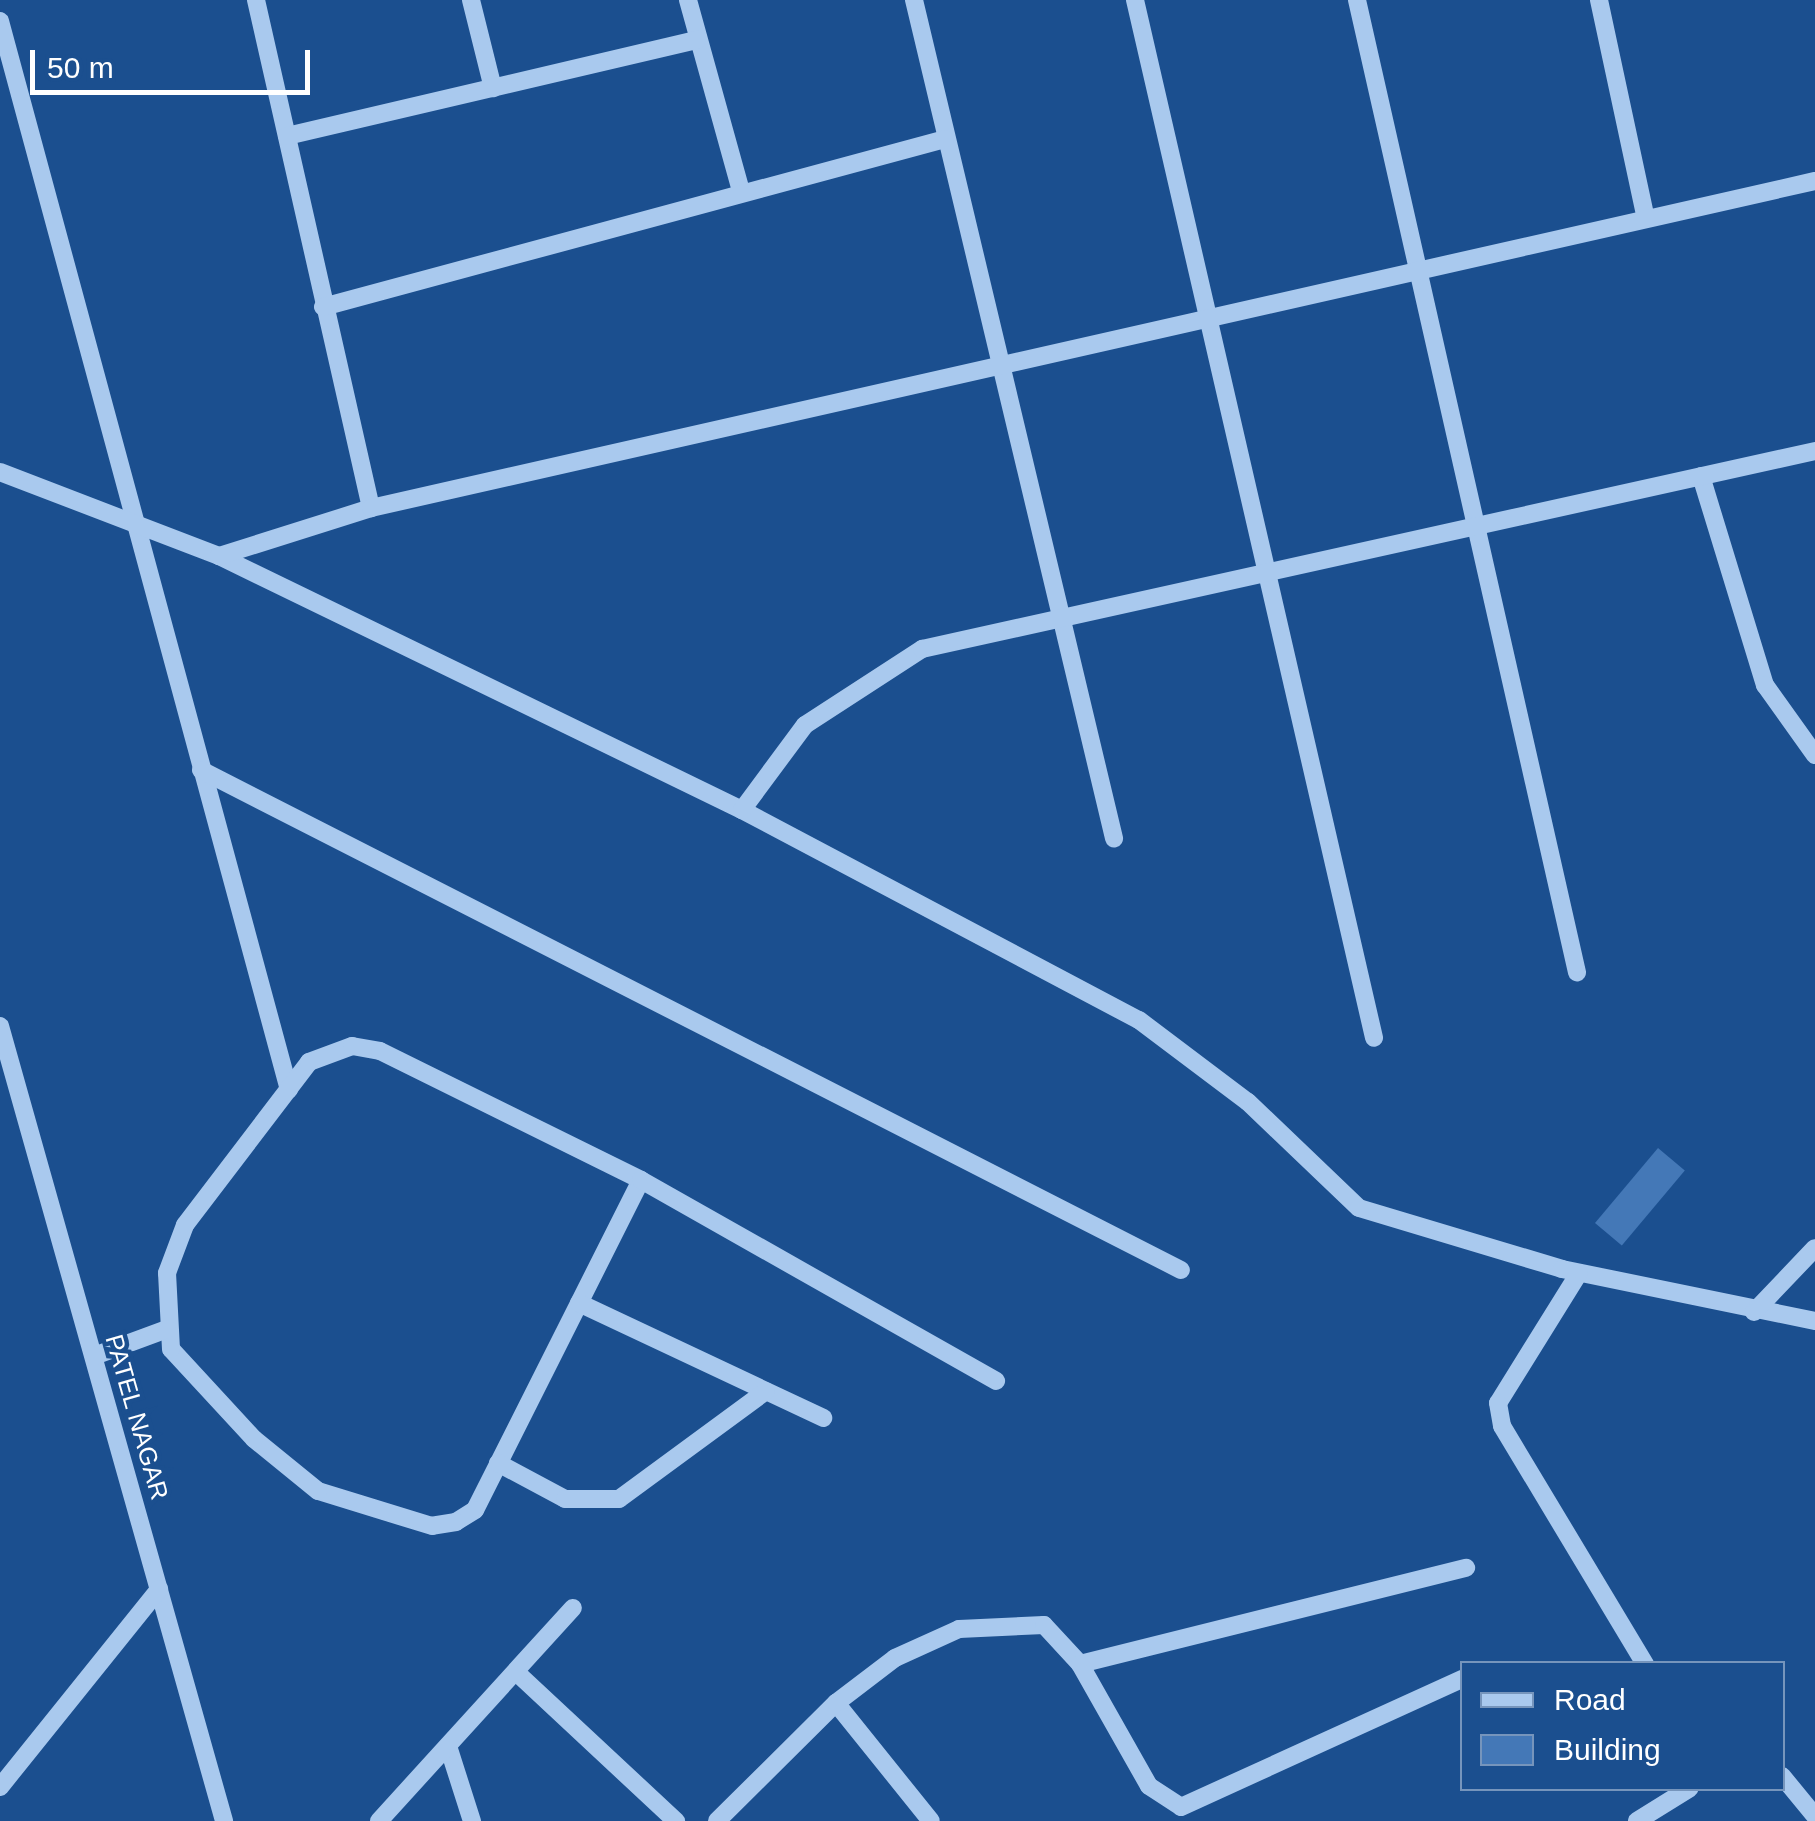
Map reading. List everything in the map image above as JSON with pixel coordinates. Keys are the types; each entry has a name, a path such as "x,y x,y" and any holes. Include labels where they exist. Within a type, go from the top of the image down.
{"street":[{"path":"256,0 372,508"},
{"path":"472,0 492,88"},
{"path":"688,0 740,188"},
{"path":"914,0 994,362 1114,838"},
{"path":"1135,0 1213,312 1374,1038"},
{"path":"1357,0 1578,972"},
{"path":"1599,0 1645,214"},
{"path":"0,21 289,1090"},
{"path":"287,136 696,40"},
{"path":"323,306 740,188 946,140"},
{"path":"219,556 372,508 1419,263 1815,180"},
{"path":"742,810 806,725 868,678 922,650 1478,522 1815,450"},
{"path":"0,472 135,530 219,556 742,810 1139,1020 1248,1102 1359,1208 1579,1273 1754,1312 1815,1321"},
{"path":"1702,476 1764,685 1815,755"},
{"path":"201,770 1181,1270"},
{"name":"PATEL NAGAR","path":"0,1026 224,1821"},
{"path":"641,1180 475,1510 432,1526 318,1491 196,1383 167,1329 167,1274 184,1225 289,1090 330,1049 380,1051 641,1180 996,1381"},
{"path":"1754,1312 1815,1248"},
{"path":"1579,1273 1498,1403 1502,1426 1643,1661"},
{"path":"579,1303 823,1418"},
{"path":"94,1356 167,1329"},
{"path":"498,1463 565,1499 619,1499 766,1390"},
{"path":"1080,1664 1466,1568"},
{"path":"0,1787 159,1589"},
{"path":"379,1821 574,1608"},
{"path":"717,1821 836,1703 895,1658 994,1624 1044,1625 1080,1664 1148,1786 1164,1804 1181,1807 1460,1680"},
{"path":"516,1672 676,1821"},
{"path":"836,1703 931,1821"},
{"path":"448,1746 472,1821"},
{"path":"1785,1780 1815,1816"},
{"path":"1636,1821 1685,1791"}],"building":[{"path":"1658,1148 1685,1170 1622,1246 1595,1223"}]}
